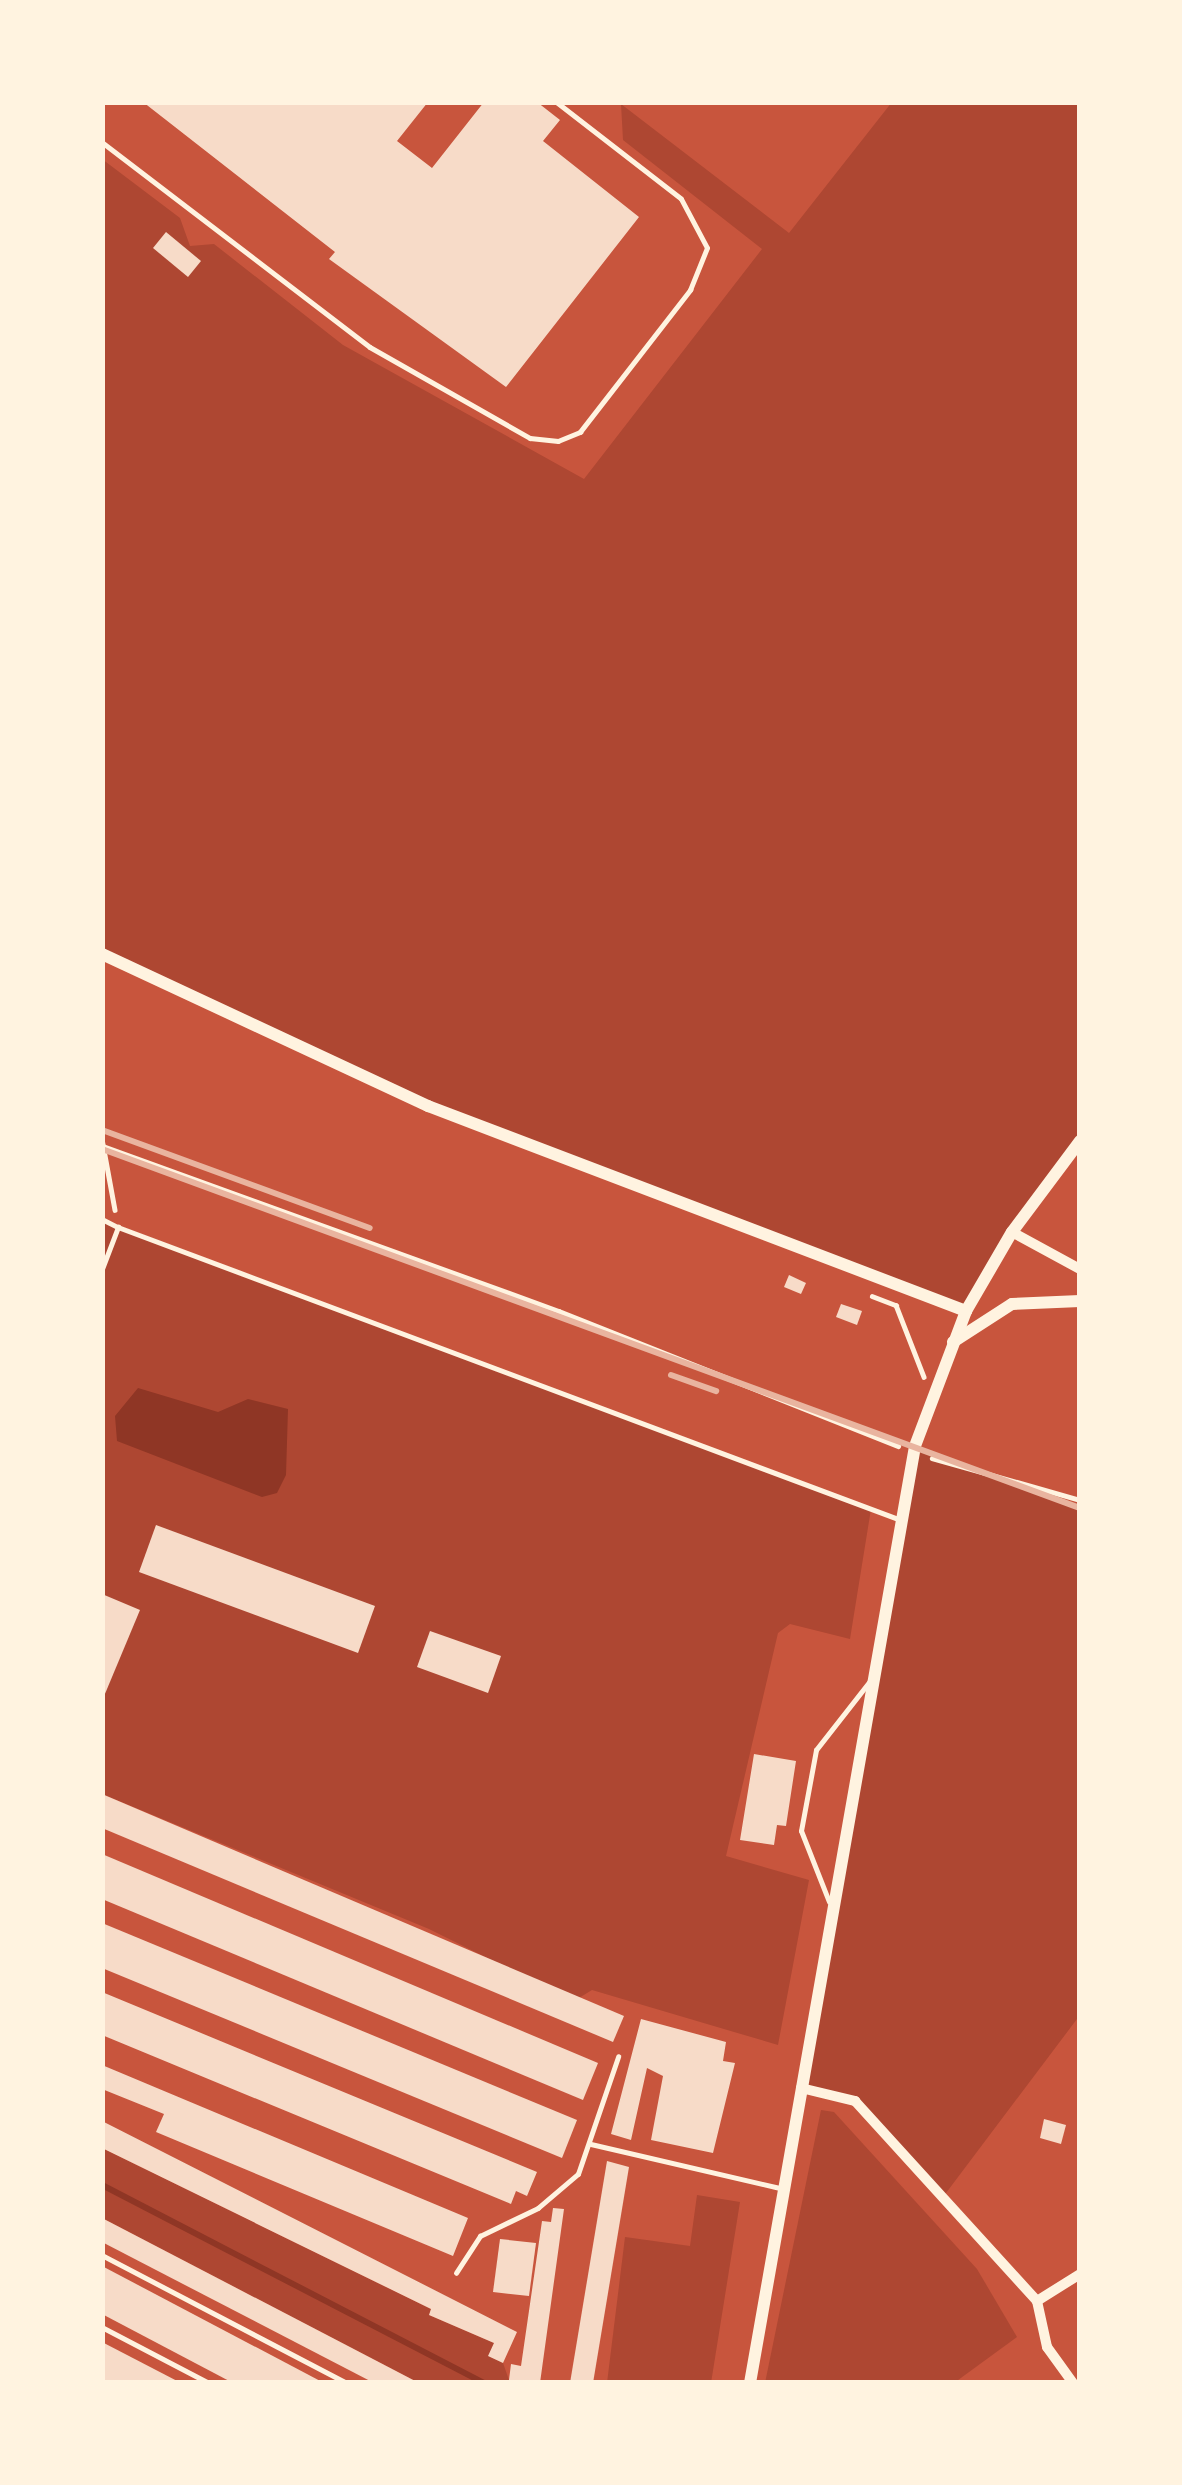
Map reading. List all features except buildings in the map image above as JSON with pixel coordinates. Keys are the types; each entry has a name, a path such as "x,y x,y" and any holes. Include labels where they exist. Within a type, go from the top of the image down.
{"street":[{"path":"102,954 428,1106 967,1311"},
{"path":"750,2383 914,1452 967,1311 1012,1232 1080,1141"},
{"path":"1012,1232 1080,1269"},
{"path":"952,1343 1012,1304 1080,1300"},
{"path":"801,2088 854,2102 1037,2301 1047,2347 1073,2383"},
{"path":"1037,2301 1080,2274"}],"lane":[{"path":"102,142 370,347 530,437 558,441 580,432 691,290 707,248 681,200 556,102"},
{"path":"102,1219 901,1520"},
{"path":"102,1269 118,1227"},
{"path":"832,1910 801,1832 815,1750 874,1677"},
{"path":"456,2273 480,2236 538,2208 578,2174 618,2057"},
{"path":"588,2143 784,2189"},
{"path":"102,2255 347,2383"},
{"path":"102,2327 209,2383"}],"path":[{"path":"102,1142 118,1227"},
{"path":"102,1142 559,1311 707,1376 914,1452 1080,1500"}],"shaded area":[{"path":"892,102 1080,102 1080,1141 966,1311 428,1106 102,954 102,159 180,218 190,246 214,244 343,345 584,479 762,249 623,140 621,104 789,233"},
{"path":"102,1219 871,1509 850,1639 790,1624 778,1633 726,1856 809,1880 778,2045 592,1990 574,2001 429,1929 102,1794"},
{"path":"138,1388 218,1412 248,1399 288,1409 286,1475 277,1493 262,1497 117,1441 115,1416"},
{"path":"915,1446 1080,1507 1080,2015 943,2197 855,2101 801,2088"},
{"path":"821,2110 834,2112 977,2269 1017,2337 954,2383 765,2383"},
{"path":"102,2148 431,2309 429,2315 494,2343 489,2356 503,2363 509,2380 531,2383 419,2383 102,2218"},
{"path":"697,2195 740,2202 711,2383 607,2383 625,2237 690,2246"}],"waterway":[{"path":"102,2185 484,2383"}],"railway":[{"path":"102,1130 370,1228"},
{"path":"102,1149 1080,1508"},
{"path":"671,1375 716,1391"}]}
